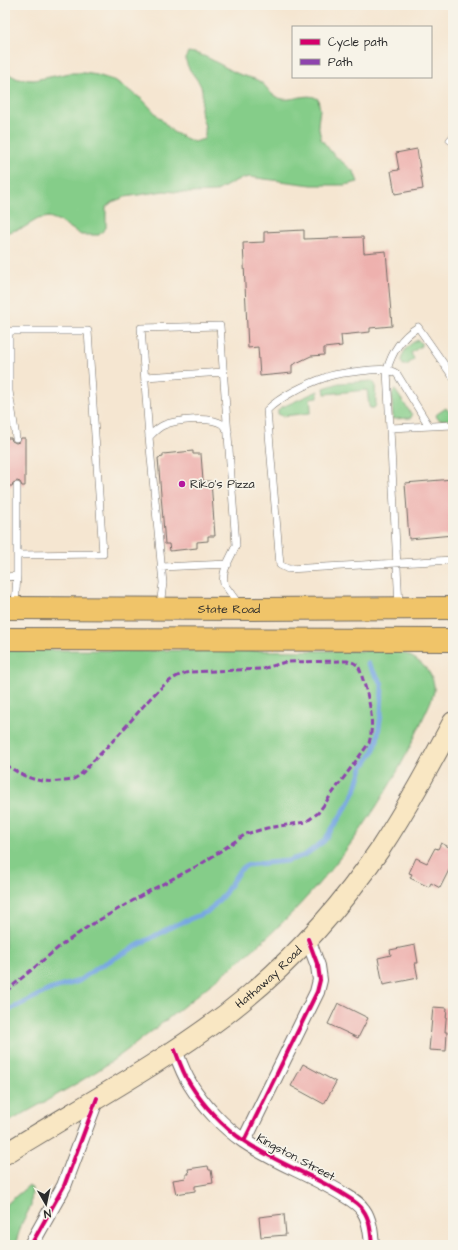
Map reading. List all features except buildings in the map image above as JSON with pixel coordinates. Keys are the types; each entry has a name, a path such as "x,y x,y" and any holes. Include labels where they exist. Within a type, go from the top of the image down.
{"main road":[{"name":"State Road","path":"10,608 453,608"},
{"path":"5,638 453,640"},
{"name":"Hathaway Road","path":"5,1154 175,1050 226,1014 251,994 270,976 308,939 346,895 380,849 415,792 453,722"}],"street":[{"path":"244,1141 317,992 320,980 318,966 308,939"},
{"name":"Kingston Street","path":"175,1050 186,1077 196,1093 222,1122 244,1141 263,1153 333,1188 358,1204 367,1216 372,1245"},
{"path":"32,1245 64,1186 97,1098"}],"lane":[{"path":"160,608 163,583 149,437 141,328 220,326 236,545 224,572 224,584 242,609"},
{"path":"399,609 387,370 390,359 400,341 408,333 418,327 453,376"},
{"path":"16,438 9,391 7,331 88,331 103,554 17,555"},
{"path":"429,426 397,374 387,370 374,369 339,374 324,378 276,402 267,410 280,565 288,569 453,560"},
{"path":"145,377 224,372"},
{"path":"149,437 156,429 165,424 194,420 210,420 221,424 228,431"},
{"path":"390,428 453,425"},
{"path":"10,608 17,576 17,486"},
{"path":"161,567 228,564"},
{"path":"5,577 17,576"}],"green space":[{"path":"188,52 202,55 234,72 257,80 262,83 272,94 279,98 289,99 309,96 318,99 320,109 318,124 321,139 333,154 354,172 358,182 345,185 312,185 249,177 237,180 215,192 188,193 164,191 125,197 112,202 106,207 106,228 99,235 81,235 60,221 49,217 38,219 23,228 5,233 5,72 18,79 34,80 70,73 84,73 97,75 116,81 143,100 173,132 194,142 204,139 205,127 201,113 202,90 186,62"},
{"path":"418,340 421,343 421,346 411,353 414,359 407,365 403,365 401,361 403,354 411,344"},
{"path":"372,381 375,384 376,405 374,408 370,408 369,406 367,390 325,394 324,388 339,383"},
{"path":"394,390 412,415 411,418 393,418 392,394"},
{"path":"318,391 318,397 310,398 310,413 283,416 278,414 278,410 280,408"},
{"path":"446,408 451,414 453,412 453,419 440,420 437,418 436,415"},
{"path":"5,650 398,651 405,653 423,665 432,677 434,691 408,750 378,803 361,829 324,877 283,922 240,960 120,1055 83,1080 5,1124"},
{"path":"28,1186 32,1188 31,1206 22,1223 15,1245 5,1245 5,1207"}],"waterway":[{"path":"5,1012 49,990 79,981 95,969 171,927 209,911 225,893 239,871 247,865 287,861 305,855 324,841 349,803 355,791 362,768 373,752 377,741 381,713 382,684 368,664"}],"marked path":[{"path":"5,764 24,776 37,780 64,781 74,779 83,772 106,748 160,688 177,676 190,672 262,669 285,662 349,661 356,664 360,670 370,706 372,724 369,743 318,813 306,822 267,828 246,834 201,864 151,890 89,926 59,947 5,992"}],"cycle path":[{"path":"244,1141 317,992 320,980 318,966 308,939"},
{"path":"175,1050 185,1076 195,1092 207,1108 236,1135 280,1162 329,1186 359,1205 363,1210 370,1227 372,1245"},
{"path":"31,1245 64,1186 97,1098"}],"place":[{"name":"Riko's Pizza","path":"182,484"}]}
